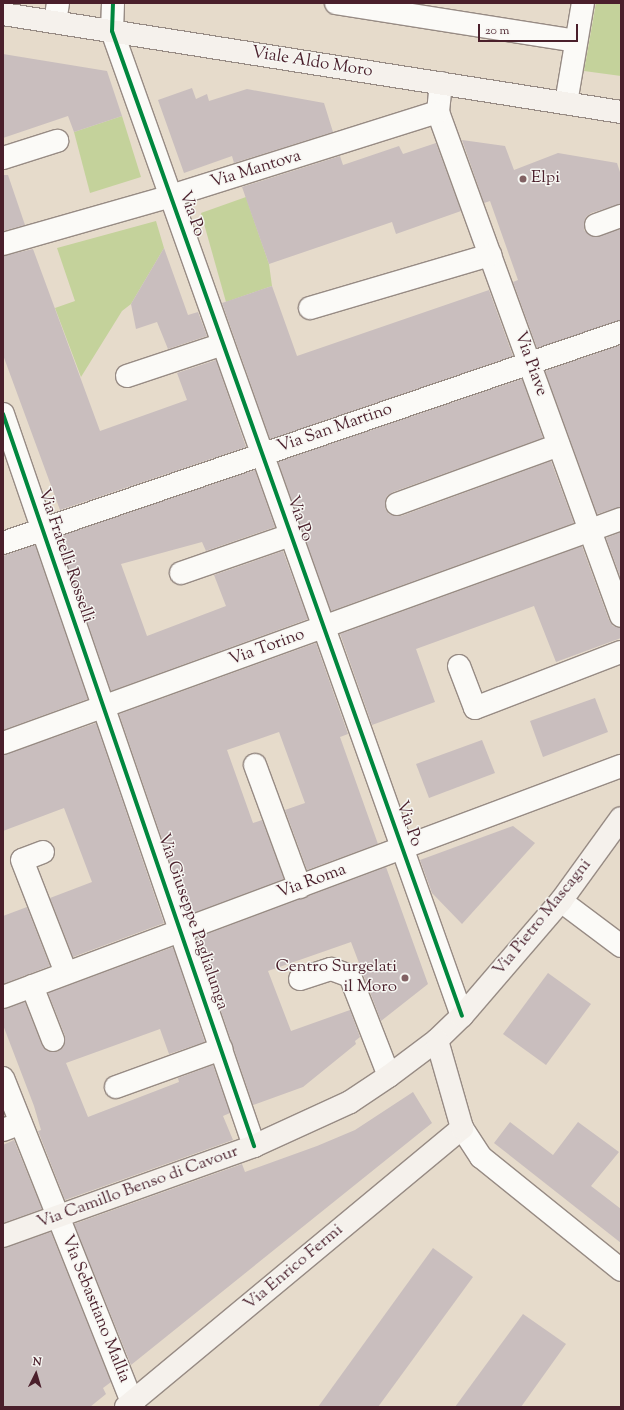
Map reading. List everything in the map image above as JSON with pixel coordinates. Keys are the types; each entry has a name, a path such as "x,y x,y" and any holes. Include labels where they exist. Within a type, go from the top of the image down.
{"street":[{"path":"112,31 113,3"},
{"path":"336,3 576,41"},
{"path":"566,103 583,3"},
{"name":"Viale Aldo Moro","path":"3,14 56,12 112,31 621,112"},
{"name":"Via Po","path":"112,31 462,1016"},
{"path":"438,112 442,83"},
{"name":"Via Mantova","path":"3,244 171,196 438,112"},
{"name":"Via Piave","path":"438,112 621,616"},
{"path":"3,158 57,141"},
{"path":"596,225 621,216"},
{"path":"310,308 490,255"},
{"name":"Via San Martino","path":"3,543 529,362 621,332"},
{"path":"127,376 223,344"},
{"name":"Via Fratelli Rosselli","path":"3,414 41,530 104,706"},
{"path":"398,504 559,445"},
{"name":"Via Torino","path":"3,743 324,628 590,529 621,519"},
{"path":"181,573 291,535"},
{"path":"459,666 475,708 621,652"},
{"name":"Via Giuseppe Paglialunga","path":"104,706 254,1146"},
{"path":"255,765 300,886"},
{"name":"Via Roma","path":"3,997 403,849 621,766"},
{"name":"Via Pietro Mascagni","path":"437,1040 462,1016 561,901 621,818"},
{"path":"43,852 22,860 66,973"},
{"path":"561,901 621,946"},
{"path":"300,979 331,969 350,976 389,1076"},
{"path":"32,986 53,1040"},
{"path":"437,1040 462,1128 481,1157 621,1270"},
{"name":"Via Camillo Benso di Cavour","path":"3,1236 254,1146 350,1102 389,1076 437,1040"},
{"path":"116,1087 221,1049"},
{"name":"Via Sebastiano Mallia","path":"3,1078 12,1126 57,1216 131,1405"},
{"name":"Via Enrico Fermi","path":"131,1405 462,1128"}],"green space":[{"path":"596,3 621,3 621,76 584,71"},
{"path":"122,116 141,177 90,193 74,132"},
{"path":"246,197 269,264 272,286 226,302 201,213"},
{"path":"156,221 164,248 131,304 122,311 81,377 55,308 75,301 57,248"}],"building":[{"path":"3,54 107,71 122,116 74,132 68,116 3,138"},
{"path":"192,88 196,99 207,94 209,101 247,89 324,103 333,132 234,163 232,156 184,173 158,100"},
{"path":"462,140 505,146 514,170 558,153 617,163 621,175 621,204 591,213 586,217 584,230 594,237 621,229 621,320 537,348 513,282 518,280 490,201 484,203"},
{"path":"436,143 461,211 396,234 392,222 269,264 242,187 340,156 343,165 399,146 403,154"},
{"path":"3,175 8,175 25,225 3,231"},
{"path":"164,248 188,315 198,312 207,336 168,349 157,322 136,329 131,304"},
{"path":"33,249 100,431 187,400 177,373 216,360 246,447 60,510 3,355 3,256"},
{"path":"272,286 297,356 489,290 513,356 270,439 222,303"},
{"path":"621,345 621,507 597,514 545,371"},
{"path":"522,379 543,438 393,492 387,496 385,508 389,514 401,516 551,461 574,523 331,611 278,462"},
{"path":"255,470 275,527 206,551 202,542 121,564 147,636 226,606 214,575 283,551 308,619 111,691 58,537"},
{"path":"621,532 621,579 606,538"},
{"path":"35,545 88,699 3,730 3,556"},
{"path":"582,546 609,620 613,626 621,628 621,638 556,662 534,606 416,649 435,702 372,725 340,634"},
{"path":"316,643 348,734 340,737 378,844 307,870 285,810 305,803 279,732 227,750 253,823 262,820 284,879 188,915 119,714"},
{"path":"595,698 608,732 543,757 530,721"},
{"path":"96,723 164,923 73,957 50,898 92,882 64,808 3,831 3,755"},
{"path":"482,740 495,773 429,798 416,764"},
{"path":"513,826 535,843 462,924 432,893 420,860"},
{"path":"386,867 428,984 381,1021 351,942 268,971 291,1031 350,1010 360,1037 355,1041 356,1044 303,1087 253,1105 196,938"},
{"path":"27,907 50,966 3,984 3,916"},
{"path":"173,947 205,1042 169,1054 160,1029 66,1063 88,1117 179,1082 178,1078 213,1065 230,1113 223,1116 233,1140 65,1200 38,1131 41,1130 34,1106 3,1025 3,1009 25,1002 42,1045 46,1050 57,1052 63,1047 65,1036 48,993"},
{"path":"548,973 591,1004 546,1065 503,1034"},
{"path":"413,1092 432,1123 131,1365 74,1224 242,1164 245,1172 317,1146 355,1130"},
{"path":"510,1122 553,1155 578,1122 619,1152 591,1186 621,1209 621,1243 494,1143"},
{"path":"14,1140 42,1209 3,1223 3,1145"},
{"path":"51,1232 111,1382 103,1388 106,1394 90,1407 3,1407 3,1248"},
{"path":"433,1248 473,1277 378,1407 318,1407"},
{"path":"523,1314 566,1344 521,1407 455,1407"}],"cycle path":[{"path":"113,3 112,31 462,1016"},
{"path":"3,414 254,1146"}],"place":[{"name":"Elpi","path":"523,179"},
{"name":"Centro Surgelati il Moro","path":"405,978"}]}
